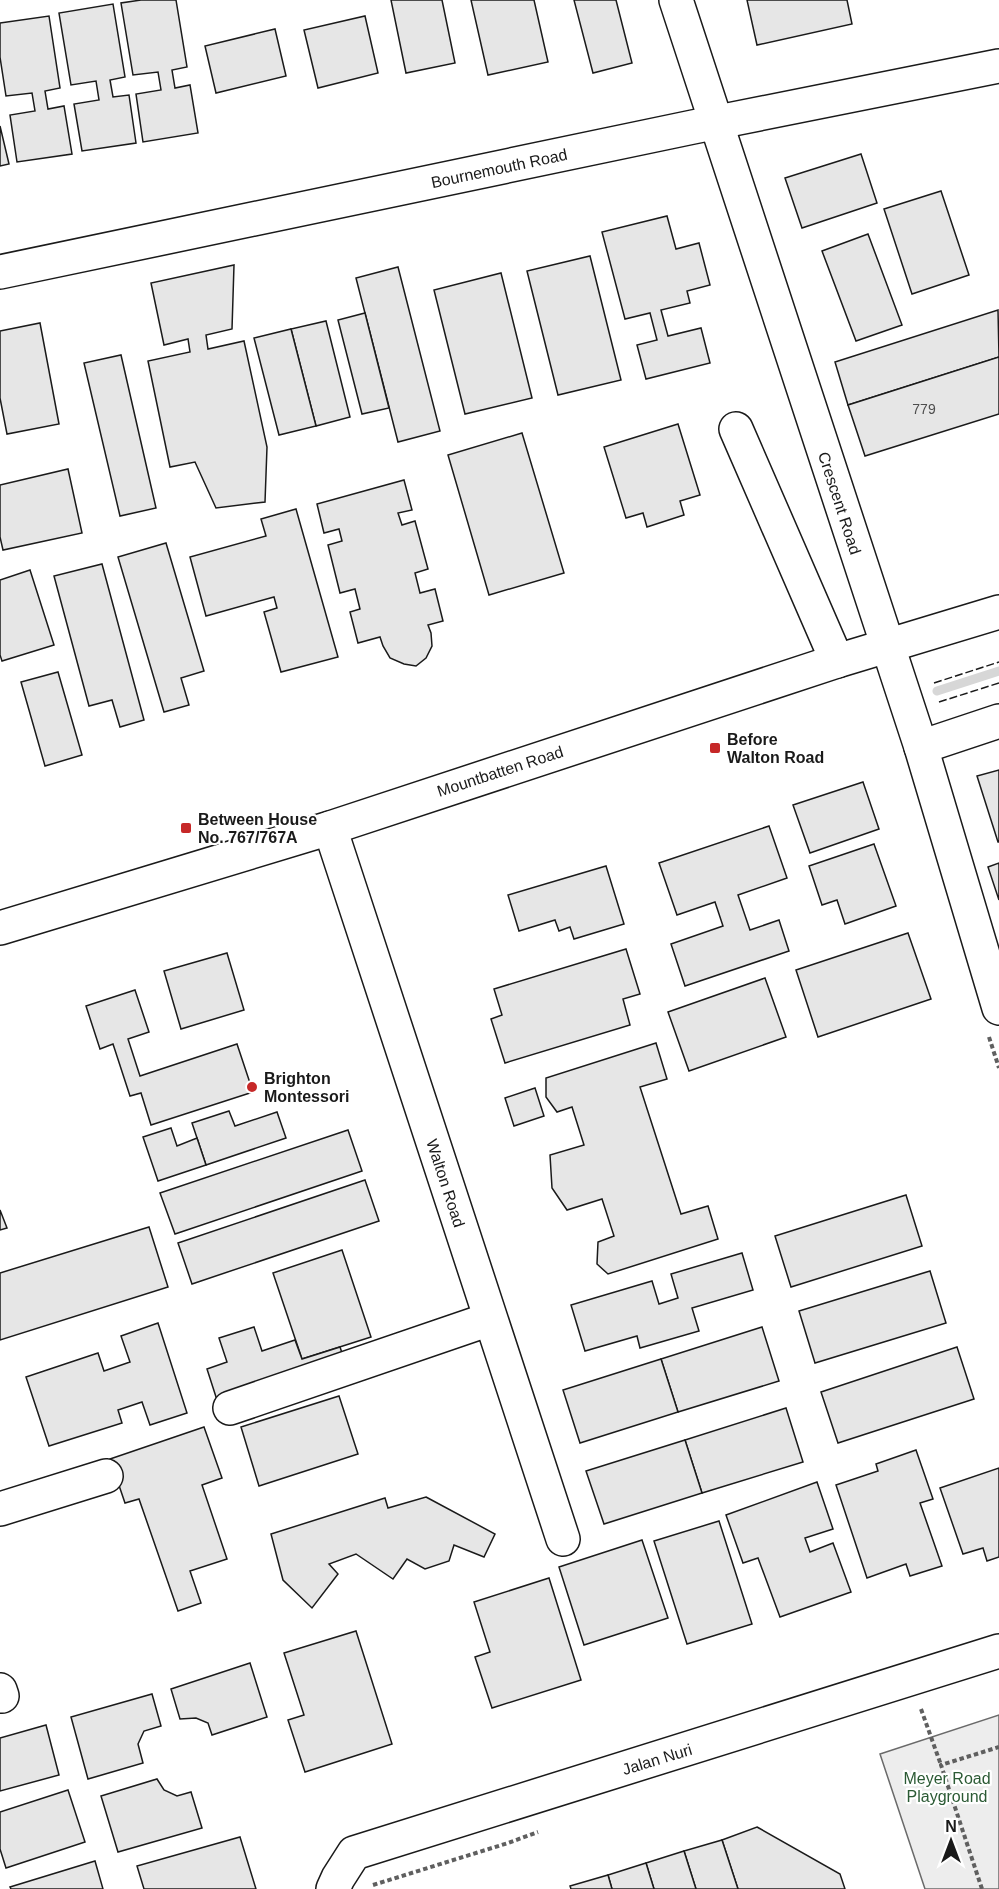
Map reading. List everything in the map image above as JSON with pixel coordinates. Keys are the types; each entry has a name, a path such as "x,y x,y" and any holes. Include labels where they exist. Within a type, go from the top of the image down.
{"street":[{"name":"Crescent Road","path":"676,0 921,747 999,1008"},
{"name":"Bournemouth Road","path":"0,272 999,66"},
{"path":"736,429 837,662"},
{"name":"Mountbatten Road","path":"0,928 330,828 837,662 999,612"},
{"path":"921,747 999,721"},
{"name":"Walton Road","path":"330,828 563,1539"},
{"path":"230,1408 490,1319"},
{"path":"0,1509 106,1476"},
{"name":"Jalan Nuri","path":"333,1889 354,1853 999,1651"}],"path":[{"path":"911,1680 982,1889"},
{"path":"941,1765 999,1747"}],"shaded area":[{"name":"Meyer Road Playground","path":"999,1715 999,1889 925,1889 880,1754"}],"building":[{"path":"141,0 176,0 187,67 172,70 175,88 190,85 198,133 143,142 136,94 161,90 158,72 133,75 121,3"},
{"path":"391,0 442,0 455,63 406,73"},
{"path":"471,0 534,0 548,62 488,75"},
{"path":"574,0 616,0 632,63 593,73"},
{"path":"747,0 847,0 852,24 757,45"},
{"path":"113,4 125,77 110,80 113,97 129,95 136,143 82,151 74,104 99,100 96,81 71,85 59,13"},
{"path":"49,16 60,88 45,91 48,109 64,106 72,154 17,162 10,115 35,111 32,93 6,96 0,57 0,23"},
{"path":"365,16 378,73 318,88 304,30"},
{"path":"275,29 286,76 216,93 205,46"},
{"path":"0,126 9,164 0,166"},
{"path":"861,154 877,203 802,228 785,178"},
{"path":"941,191 969,275 912,294 884,209"},
{"path":"667,216 676,249 699,243 710,285 687,291 690,303 661,310 668,336 701,328 710,363 646,379 637,345 657,340 650,313 625,319 602,232"},
{"path":"868,234 902,325 856,341 822,251"},
{"path":"590,256 621,380 558,395 527,271"},
{"path":"234,265 232,329 206,335 208,349 244,341 267,447 265,502 216,508 195,462 170,467 148,361 190,352 188,339 164,345 151,283"},
{"path":"398,267 440,431 398,442 356,278"},
{"path":"501,273 532,398 465,414 434,290"},
{"path":"998,310 999,357 848,405 835,362"},
{"path":"365,313 389,408 362,414 338,320"},
{"path":"326,321 350,417 316,426 291,329"},
{"path":"40,323 59,424 7,434 0,398 0,331"},
{"path":"291,329 316,426 279,435 254,338"},
{"path":"121,355 156,508 120,516 84,363"},
{"path":"999,357 999,414 865,456 848,405"},
{"path":"678,424 700,495 680,501 684,515 647,527 643,513 626,518 604,447"},
{"path":"522,433 564,573 489,595 448,455"},
{"path":"68,469 82,533 3,550 0,537 0,485"},
{"path":"404,480 412,510 398,513 402,525 415,521 428,569 415,573 420,593 435,589 443,621 428,625 432,646 426,658 416,666 390,658 380,637 358,643 350,612 360,609 355,589 340,593 328,545 342,541 339,529 324,533 317,504"},
{"path":"296,509 338,657 281,672 264,612 277,608 274,597 206,616 190,557 266,536 261,519"},
{"path":"166,543 204,671 181,678 189,705 164,712 118,557"},
{"path":"102,564 144,720 120,727 112,700 89,706 54,576"},
{"path":"30,570 54,645 2,661 0,655 0,580"},
{"path":"58,672 82,755 45,766 21,682"},
{"path":"999,770 999,842 998,842 977,776"},
{"path":"863,782 879,829 810,853 793,805"},
{"path":"769,826 787,878 738,895 750,930 779,920 789,951 685,986 671,944 723,926 715,902 677,915 659,863"},
{"path":"874,844 896,906 845,924 837,900 822,905 809,866"},
{"path":"999,863 999,900 988,867"},
{"path":"606,866 624,924 574,939 570,927 559,931 555,920 519,931 508,895"},
{"path":"908,933 931,999 818,1037 796,970"},
{"path":"626,949 640,994 623,999 630,1025 505,1063 491,1019 502,1015 494,989"},
{"path":"227,953 244,1010 181,1029 164,971"},
{"path":"765,978 786,1037 689,1071 668,1012"},
{"path":"135,990 149,1032 128,1039 140,1076 237,1044 253,1092 151,1125 141,1093 130,1096 113,1044 100,1049 86,1006"},
{"path":"656,1043 667,1079 640,1087 681,1214 708,1206 718,1239 608,1274 597,1264 598,1242 614,1236 602,1199 567,1210 552,1188 550,1155 584,1145 572,1107 557,1112 546,1097 546,1078"},
{"path":"535,1088 544,1116 514,1126 505,1098"},
{"path":"229,1111 235,1126 277,1112 286,1138 206,1165 192,1123"},
{"path":"171,1128 177,1146 197,1138 206,1165 158,1181 143,1137"},
{"path":"348,1130 362,1171 175,1234 160,1193"},
{"path":"365,1180 379,1221 192,1284 178,1243"},
{"path":"906,1195 922,1246 791,1287 775,1236"},
{"path":"0,1210 7,1228 0,1230"},
{"path":"149,1227 168,1287 0,1340 0,1273"},
{"path":"342,1250 371,1337 302,1359 273,1273"},
{"path":"742,1253 753,1290 692,1308 699,1331 640,1348 637,1336 585,1351 571,1305 652,1281 659,1304 678,1298 671,1274"},
{"path":"930,1271 946,1323 815,1363 799,1311"},
{"path":"158,1323 187,1413 150,1425 142,1402 118,1410 122,1423 49,1446 26,1377 98,1353 104,1371 130,1362 121,1336"},
{"path":"254,1327 262,1351 295,1340 302,1359 340,1347 344,1359 217,1400 207,1369 227,1362 219,1338"},
{"path":"762,1327 779,1381 678,1412 661,1359"},
{"path":"957,1347 974,1399 838,1443 821,1392"},
{"path":"661,1359 678,1412 580,1443 563,1390"},
{"path":"339,1396 358,1454 259,1486 241,1427"},
{"path":"786,1408 803,1462 702,1493 685,1440"},
{"path":"204,1427 222,1478 202,1485 227,1559 190,1571 201,1603 178,1611 139,1499 125,1503 110,1459"},
{"path":"685,1440 702,1493 604,1524 586,1471"},
{"path":"916,1450 933,1499 920,1503 942,1566 910,1576 906,1564 867,1578 836,1485 878,1471 876,1464"},
{"path":"999,1468 999,1557 987,1561 983,1548 963,1554 940,1488"},
{"path":"817,1482 833,1529 805,1538 810,1552 833,1543 851,1592 780,1617 758,1558 743,1563 726,1515"},
{"path":"426,1497 495,1534 484,1557 454,1545 449,1561 425,1569 407,1559 393,1579 356,1554 329,1564 338,1574 312,1608 283,1580 271,1534 385,1498 388,1508"},
{"path":"719,1521 752,1624 687,1644 654,1541"},
{"path":"642,1540 668,1618 584,1645 559,1567"},
{"path":"549,1578 581,1680 492,1708 475,1657 490,1652 474,1602"},
{"path":"356,1631 392,1744 305,1772 288,1720 304,1715 284,1653"},
{"path":"250,1663 267,1717 212,1735 208,1723 196,1718 180,1719 171,1689"},
{"path":"152,1694 161,1726 144,1731 138,1744 143,1763 88,1779 71,1717"},
{"path":"46,1725 59,1775 0,1791 0,1738"},
{"path":"157,1779 164,1790 177,1796 191,1792 202,1828 118,1852 101,1796"},
{"path":"68,1790 85,1842 6,1868 0,1849 0,1812"},
{"path":"757,1827 840,1874 845,1889 738,1889 722,1840"},
{"path":"240,1837 256,1889 144,1889 137,1866"},
{"path":"722,1840 738,1889 696,1889 684,1851"},
{"path":"684,1851 696,1889 654,1889 646,1863"},
{"path":"95,1861 103,1889 11,1889 10,1887"},
{"path":"646,1863 654,1889 612,1889 608,1875"},
{"path":"608,1875 612,1889 571,1889 570,1886"}],"waterway":[{"path":"937,691 999,671"}],"fence":[{"path":"934,683 999,662"},
{"path":"939,702 999,683"}],"place":[{"name":"Before Walton Road","path":"715,748"},
{"name":"Between House No. 767/767A","path":"186,828"},
{"name":"Brighton Montessori","path":"252,1087"}]}
